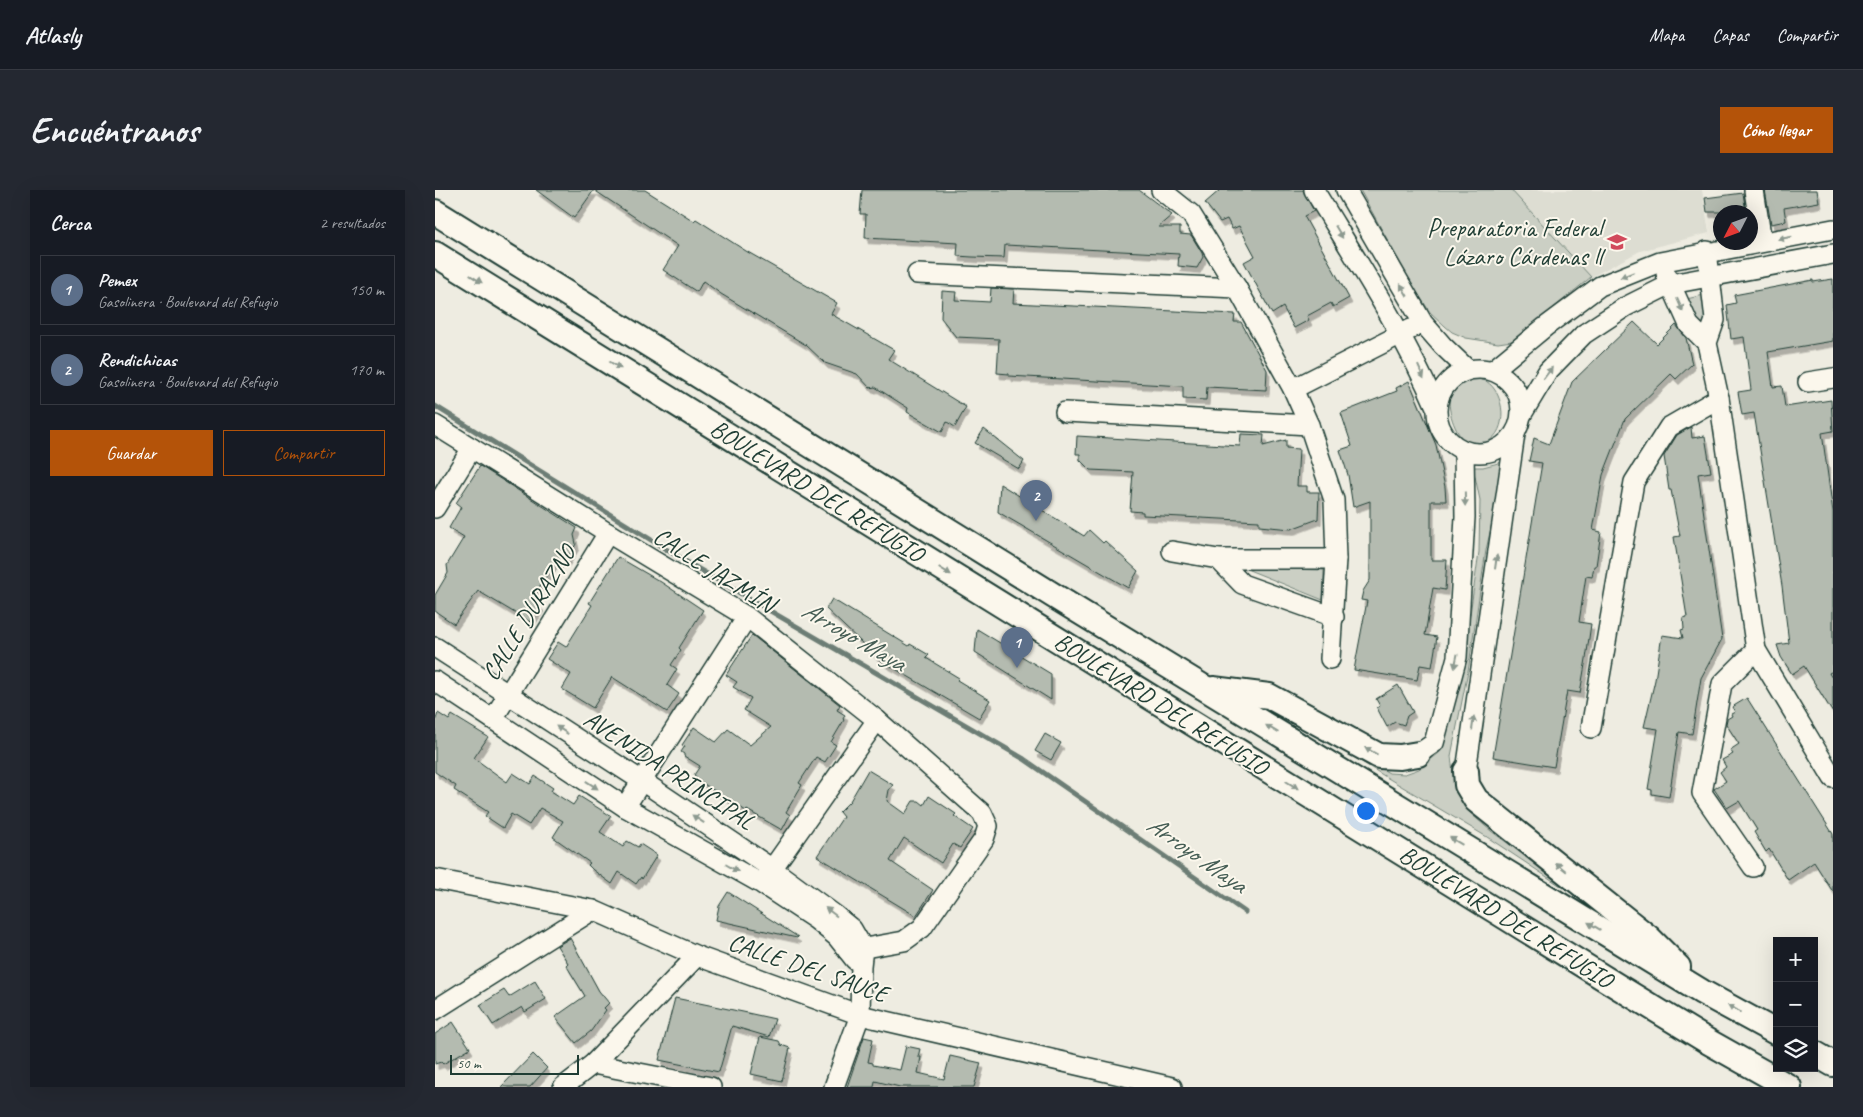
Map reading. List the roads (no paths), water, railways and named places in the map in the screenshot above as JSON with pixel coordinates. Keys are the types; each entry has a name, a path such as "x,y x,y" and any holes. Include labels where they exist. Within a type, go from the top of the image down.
{"main road":[{"name":"BOULEVARD DEL REFUGIO","path":"435,212 1205,688 1702,992 1773,1031"},
{"name":"BOULEVARD DEL REFUGIO","path":"435,254 1617,986 1709,1042 1789,1087"},
{"path":"1205,688 1269,696 1379,756 1400,757 1418,754"},
{"path":"1465,771 1467,786 1477,800 1649,938 1702,992"},
{"path":"1818,1055 1833,1064"}],"street":[{"path":"1161,190 1191,214 1237,288 1293,389 1309,425 1334,500 1336,560 1330,660"},
{"path":"1314,190 1419,366 1436,406 1437,420 1443,433 1452,444 1464,451 1475,453 1487,452 1498,449 1515,434"},
{"path":"1346,190 1423,323 1467,369"},
{"path":"1754,190 1762,242"},
{"path":"1493,370 1545,327 1600,286 1660,262 1833,229"},
{"path":"1707,252 1715,320 1707,343 1719,398 1756,650 1833,778"},
{"path":"1465,771 1515,434 1522,414 1548,372 1584,334 1625,307 1671,284 1833,254"},
{"path":"1660,262 1689,325 1707,343"},
{"path":"917,274 1237,288"},
{"path":"1293,389 1423,323"},
{"path":"1436,406 1446,383 1467,369 1480,368 1493,370 1505,377 1515,387 1521,400 1522,414"},
{"path":"1809,382 1833,378"},
{"path":"1591,728 1634,482 1669,427 1719,398"},
{"path":"1065,412 1309,425"},
{"name":"CALLE JAZMÍN","path":"435,425 747,618 877,720 982,813 988,826 984,839 921,928 904,941 856,949"},
{"path":"435,508 471,448"},
{"path":"1418,754 1434,743 1457,657 1465,517 1464,451"},
{"name":"CALLE DURAZNO","path":"493,719 608,533"},
{"path":"1172,551 1217,559 1336,560"},
{"path":"1217,559 1242,584 1334,617"},
{"path":"625,807 747,618"},
{"name":"AVENIDA PRINCIPAL","path":"435,647 642,781 766,876 837,937 856,949 861,966 860,1015"},
{"path":"1753,866 1703,794 1723,684 1756,650"},
{"name":"AVENIDA PRINCIPAL","path":"435,681 625,807 766,876"},
{"path":"766,876 877,720"},
{"name":"CALLE DEL SAUCE","path":"435,879 593,910 697,956 860,1015 1172,1087"},
{"path":"435,1010 593,910"},
{"path":"563,1087 593,1064 697,956"},
{"path":"834,1087 860,1015"},
{"path":"593,1064 711,1087"}],"waterway":[{"name":"Arroyo Maya","path":"435,406 690,564 1024,759 1245,912"}],"place":[{"name":"Preparatoria Federal Lázaro Cárdenas ll","path":"1617,242"},
{"name":"Rendichicas","path":"1036,521"},
{"name":"Pemex","path":"1017,668"}]}
